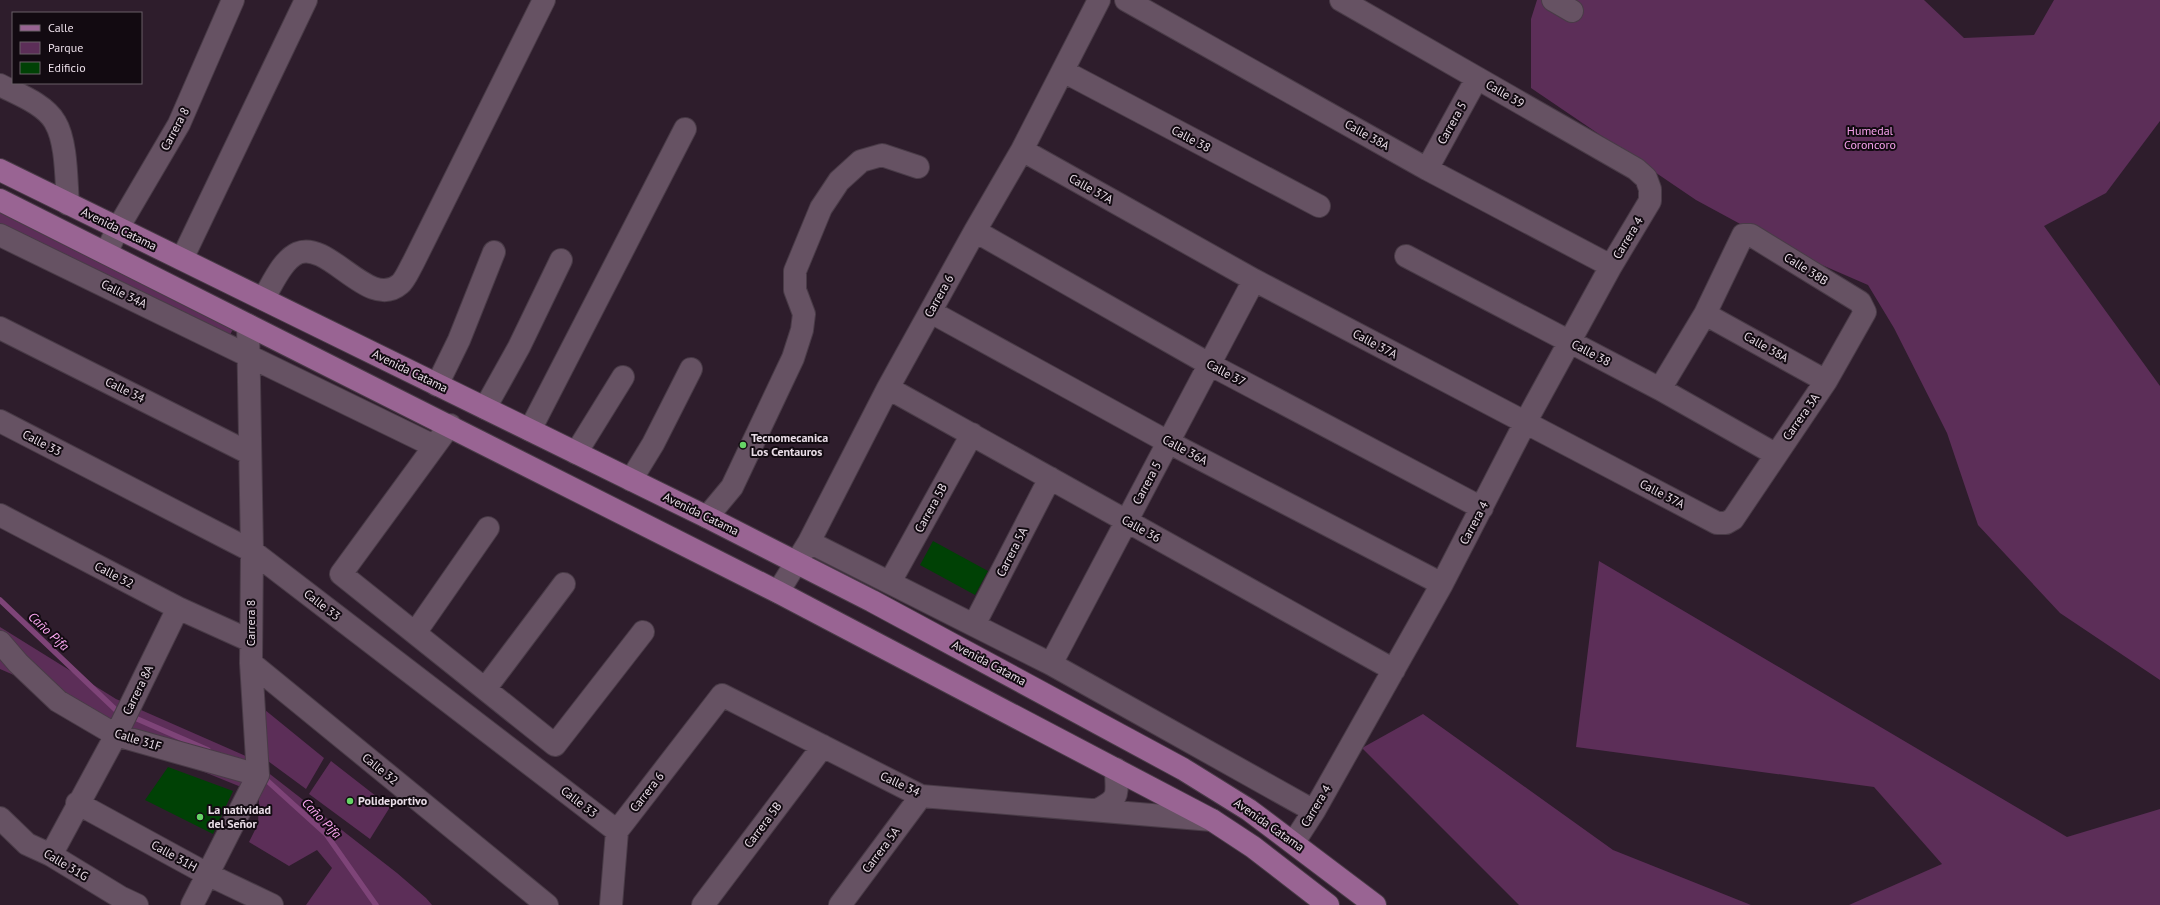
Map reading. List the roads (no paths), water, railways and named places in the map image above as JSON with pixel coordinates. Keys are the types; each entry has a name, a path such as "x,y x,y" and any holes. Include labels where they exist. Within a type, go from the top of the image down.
{"main road":[{"name":"Avenida Catama","path":"0,170 707,517 879,605 1183,768 1249,810 1294,842 1375,905"},
{"path":"0,200 450,425 778,592 1116,769 1212,820 1253,847 1328,905"}],"street":[{"name":"Carrera 8","path":"106,253 118,228 179,124 233,0"},
{"path":"182,260 306,0"},
{"path":"263,299 287,261 298,253 308,251 319,255 372,288 391,289 400,284 413,264 544,0"},
{"name":"Carrera 6","path":"778,592 809,542 888,388 975,231 1022,150 1098,0"},
{"name":"Calle 38A","path":"1126,0 1427,169 1611,266"},
{"name":"Calle 39","path":"1341,0 1636,169 1646,178 1650,189 1650,202"},
{"path":"1553,0 1572,10"},
{"name":"Calle 38","path":"1063,71 1319,206"},
{"name":"Carrera 5","path":"1427,169 1477,78"},
{"path":"0,84 44,110 55,122 62,140 68,204"},
{"path":"530,430 685,129"},
{"name":"Calle 37A","path":"1022,150 1254,280 1717,523 1726,523 1733,519"},
{"path":"707,517 732,487 793,358 802,330 804,314 795,290 795,271 821,208 839,181 861,161 882,154 918,167"},
{"name":"Carrera 4","path":"1294,842 1314,811 1442,584 1525,423 1571,342 1611,266 1650,202"},
{"name":"Calle 37","path":"975,231 1209,364 1482,508"},
{"name":"Calle 34A","path":"0,235 434,446"},
{"name":"Calle 38B","path":"1705,314 1743,235 1751,235 1860,302 1865,312"},
{"path":"437,385 459,340 494,252"},
{"name":"Calle 38","path":"1406,256 1660,389 1775,454"},
{"path":"485,408 519,347 561,260"},
{"name":"Carrera 5","path":"1051,664 1254,280"},
{"name":"Calle 36A","path":"931,312 1168,442 1442,584"},
{"name":"Carrera 3A","path":"1733,519 1775,454 1826,381 1865,312"},
{"path":"1660,389 1705,314"},
{"name":"Calle 38A","path":"1705,314 1826,381"},
{"name":"Carrera 8","path":"192,905 258,775 251,652 252,550 247,354 248,325"},
{"name":"Calle 34","path":"0,328 249,453"},
{"path":"631,480 653,444 691,369"},
{"path":"576,453 623,377"},
{"name":"Calle 36","path":"888,388 1394,670"},
{"name":"Calle 33","path":"0,421 252,550 617,831"},
{"path":"450,425 341,574 555,745 643,632"},
{"name":"Carrera 5B","path":"890,582 972,434"},
{"name":"Carrera 5A","path":"974,625 1050,478"},
{"name":"Calle 32","path":"0,515 178,608 251,652 546,905"},
{"path":"415,633 488,528"},
{"path":"809,542 1051,664 1314,811"},
{"path":"485,689 564,584"},
{"name":"Carrera 8A","path":"51,855 77,803 116,735 178,608"},
{"name":"Calle 31F","path":"0,642 18,663 58,701 116,735 258,775"},
{"name":"Carrera 6","path":"617,831 722,695"},
{"name":"Calle 34","path":"722,695 921,796 1212,820"},
{"name":"Carrera 5B","path":"704,905 823,746"},
{"path":"1097,810 1109,804 1117,795 1116,769"},
{"name":"Carrera 5A","path":"840,905 921,796"},
{"name":"Calle 31H","path":"77,803 207,874 272,905"},
{"name":"Calle 31G","path":"0,818 27,844 51,855 93,882 137,905"},
{"path":"611,905 617,831"}],"waterway":[{"name":"Caño Pifa","path":"0,600 117,711"},
{"name":"Caño Pifa","path":"135,718 208,750"},
{"name":"Caño Pifa","path":"262,776 326,834 376,905"}],"place":[{"name":"Tecnomecanica Los Centauros","path":"743,445"},
{"name":"Polideportivo","path":"350,801"},
{"name":"La natividad del Señor","path":"200,817"}],"park label":[{"name":"Humedal Coroncoro","path":"1870,138"}]}
